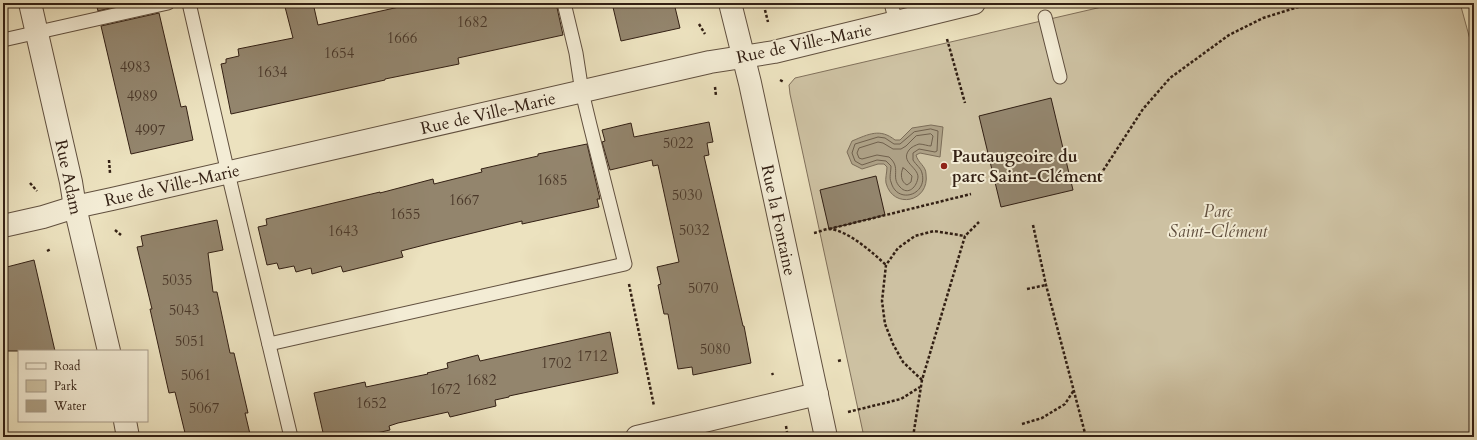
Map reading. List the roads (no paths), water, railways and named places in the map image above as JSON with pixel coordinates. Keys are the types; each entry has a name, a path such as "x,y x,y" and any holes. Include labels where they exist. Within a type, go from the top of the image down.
{"street":[{"name":"Rue Adam","path":"30,3 38,32 71,182 75,207 109,350"},
{"name":"Rue la Fontaine","path":"730,3 826,437"},
{"name":"Rue de Ville-Marie","path":"3,226 43,217 75,207 710,62 774,52 894,13 974,3"},
{"path":"637,437 817,394"},
{"path":"125,422 128,437"}],"lane":[{"path":"3,40 168,3"},
{"path":"189,3 291,437"},
{"path":"269,344 625,264 582,92 576,52 564,3"},
{"path":"1045,17 1060,77"}],"water":[{"path":"931,125 943,127 940,157 920,153 916,155 926,171 926,184 917,196 910,199 896,197 890,192 886,183 887,167 884,164 878,164 862,169 852,164 847,152 852,141 869,134 879,133 890,136 895,140 900,140 912,128"}],"place":[{"name":"Pautaugeoire du parc Saint-Clément","path":"944,166"}],"park label":[{"name":"Parc Saint-Clément","path":"1218,221"}]}
